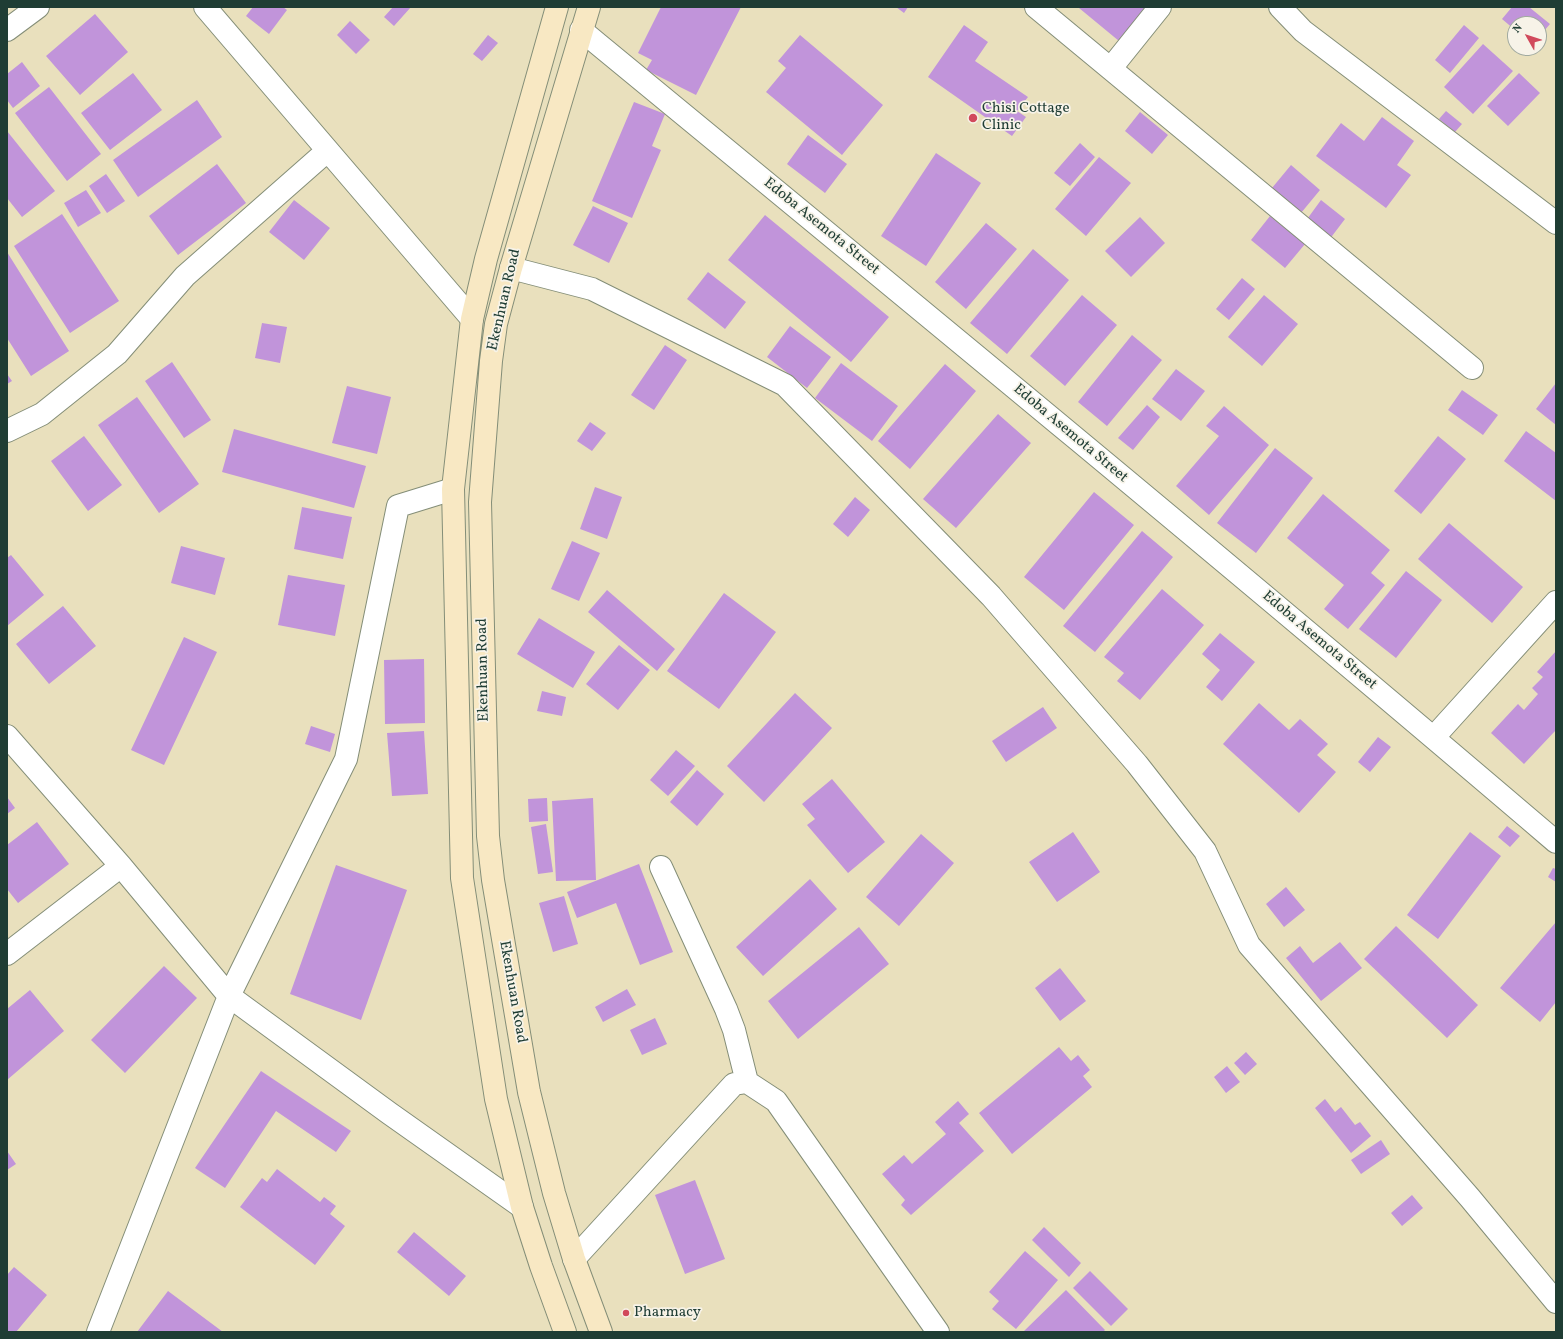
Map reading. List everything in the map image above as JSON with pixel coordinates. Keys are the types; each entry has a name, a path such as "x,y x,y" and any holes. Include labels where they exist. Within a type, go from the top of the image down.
{"main road":[{"name":"Ekenhuan Road","path":"557,7 486,259 472,319 454,489 462,878 496,1099 522,1207 541,1266 565,1332"},
{"name":"Ekenhuan Road","path":"589,7 511,268 496,324 491,361 480,502 488,836 493,880 529,1092 554,1193 574,1260 601,1332"}],"street":[{"path":"7,30 38,7"},
{"path":"205,7 472,319"},
{"path":"1036,7 1472,368"},
{"path":"1111,68 1160,7"},
{"path":"1280,7 1303,31 1556,223"},
{"name":"Edoba Asemota Street","path":"581,30 973,352 1434,737 1556,842"},
{"path":"7,431 42,414 117,354 185,276 328,151"},
{"path":"511,268 592,289 786,385 991,596 1137,764 1205,851 1249,945 1470,1198 1556,1302"},
{"path":"98,1332 229,996 346,759 398,506 454,489"},
{"path":"1434,737 1556,602"},
{"path":"7,736 121,866 229,996 389,1113 522,1207"},
{"path":"7,954 121,866"},
{"path":"661,867 726,1009 734,1030 747,1082"},
{"path":"574,1260 734,1084 747,1082 776,1101 938,1332"}],"building":[{"path":"253,7 283,7 287,10 269,34 246,16"},
{"path":"393,7 411,7 394,26 384,17"},
{"path":"661,7 741,7 696,95 646,70 652,60 638,53"},
{"path":"896,7 908,7 904,13"},
{"path":"1147,7 1119,41 1079,8"},
{"path":"1512,7 1529,7 1540,16 1507,16 1507,23 1502,19"},
{"path":"95,14 128,52 80,95 46,56"},
{"path":"350,21 370,40 356,54 337,35"},
{"path":"964,25 988,42 975,61 1028,97 1017,111 1026,117 1012,136 928,77"},
{"path":"1464,25 1479,38 1450,73 1435,60"},
{"path":"488,35 498,43 482,61 473,54"},
{"path":"800,35 883,105 842,155 766,92 786,68 778,61"},
{"path":"1483,44 1513,71 1473,114 1444,87"},
{"path":"22,62 40,86 13,108 7,100 7,74"},
{"path":"133,73 162,110 110,150 81,113"},
{"path":"1519,73 1540,93 1508,126 1487,106"},
{"path":"49,87 101,154 67,181 15,113"},
{"path":"197,100 222,137 138,197 113,160"},
{"path":"634,102 665,114 652,146 661,150 632,218 592,201"},
{"path":"1446,111 1462,124 1455,132 1439,119"},
{"path":"1140,112 1168,135 1152,154 1125,131"},
{"path":"1382,117 1414,141 1397,165 1411,175 1386,208 1316,156 1341,123 1364,141"},
{"path":"7,131 55,191 22,217 7,198"},
{"path":"808,135 847,164 825,193 787,164"},
{"path":"1080,143 1095,157 1070,186 1054,173"},
{"path":"936,153 981,183 926,266 881,236"},
{"path":"1099,157 1131,183 1086,236 1055,209"},
{"path":"217,164 246,203 178,255 149,216"},
{"path":"1291,165 1320,190 1301,213 1272,188"},
{"path":"106,174 125,201 107,213 89,186"},
{"path":"86,190 101,213 78,227 64,203"},
{"path":"294,200 330,228 304,260 269,232"},
{"path":"1321,200 1345,219 1329,240 1305,222"},
{"path":"593,206 628,223 609,263 573,245"},
{"path":"62,214 119,301 70,333 14,246"},
{"path":"765,215 889,317 851,362 728,260"},
{"path":"1270,216 1305,244 1285,268 1251,240"},
{"path":"1140,217 1165,243 1131,277 1105,251"},
{"path":"986,223 1017,249 966,309 935,282"},
{"path":"1033,249 1069,280 1007,354 970,323"},
{"path":"7,252 69,351 31,376 7,338"},
{"path":"708,272 746,302 725,329 687,299"},
{"path":"1242,278 1255,289 1229,320 1216,309"},
{"path":"1082,295 1117,325 1065,386 1030,356"},
{"path":"1264,295 1298,324 1262,366 1228,337"},
{"path":"262,323 287,327 280,363 255,358"},
{"path":"790,326 831,357 807,388 767,357"},
{"path":"1132,335 1162,360 1107,426 1078,402"},
{"path":"665,345 687,360 654,410 631,395"},
{"path":"172,362 211,420 184,438 145,381"},
{"path":"841,363 898,406 872,441 815,398"},
{"path":"945,364 976,391 910,469 878,441"},
{"path":"1176,369 1205,391 1181,421 1152,399"},
{"path":"7,374 12,381 7,384"},
{"path":"1556,383 1556,425 1536,409"},
{"path":"347,386 391,397 377,454 332,443"},
{"path":"1462,390 1498,415 1483,435 1448,410"},
{"path":"137,397 199,484 159,513 98,425"},
{"path":"1147,405 1160,417 1133,450 1118,438"},
{"path":"1224,406 1269,445 1209,515 1176,486 1219,436 1206,426"},
{"path":"998,414 1031,443 956,528 923,499"},
{"path":"590,422 606,433 592,451 577,441"},
{"path":"234,429 366,466 354,508 222,472"},
{"path":"1526,431 1556,453 1556,501 1504,461"},
{"path":"84,436 122,485 88,511 51,461"},
{"path":"1438,436 1466,459 1421,514 1394,491"},
{"path":"1275,448 1313,478 1256,553 1217,523"},
{"path":"595,487 622,497 607,539 580,529"},
{"path":"1094,492 1134,525 1064,610 1024,577"},
{"path":"1323,494 1390,550 1371,573 1385,585 1348,629 1324,609 1344,585 1287,538"},
{"path":"855,497 870,510 848,537 833,524"},
{"path":"302,507 352,517 343,559 294,549"},
{"path":"1449,523 1523,587 1492,623 1418,559"},
{"path":"1142,531 1173,557 1095,652 1063,626"},
{"path":"572,541 600,553 579,601 551,589"},
{"path":"181,546 225,558 215,595 171,583"},
{"path":"11,555 44,595 7,626 7,558"},
{"path":"1406,571 1442,600 1396,658 1359,629"},
{"path":"288,575 345,585 335,636 278,625"},
{"path":"1162,589 1204,625 1140,700 1117,681 1124,673 1104,657"},
{"path":"607,590 675,649 657,671 588,612"},
{"path":"724,593 776,632 719,709 667,671"},
{"path":"63,606 96,646 49,684 16,644"},
{"path":"539,618 595,652 573,688 517,654"},
{"path":"1220,633 1255,662 1222,701 1206,687 1220,670 1202,654"},
{"path":"184,637 217,652 164,765 131,750"},
{"path":"619,645 650,670 618,710 586,684"},
{"path":"1556,651 1556,730 1524,764 1491,733 1518,704 1524,710 1538,694 1532,688 1543,677 1537,672"},
{"path":"424,659 425,723 385,724 384,660"},
{"path":"542,691 566,697 562,716 537,711"},
{"path":"795,693 832,728 764,802 727,766"},
{"path":"1259,703 1289,730 1300,719 1328,744 1317,755 1336,772 1299,813 1223,744"},
{"path":"1043,707 1057,728 1006,762 992,741"},
{"path":"311,726 335,734 330,752 305,744"},
{"path":"424,731 428,794 392,796 387,733"},
{"path":"1378,737 1391,747 1370,772 1358,762"},
{"path":"676,750 695,766 668,796 650,780"},
{"path":"697,770 724,794 697,826 670,802"},
{"path":"832,779 885,842 848,873 807,825 815,819 802,804"},
{"path":"7,797 15,808 7,814"},
{"path":"547,798 548,821 529,822 528,799"},
{"path":"593,798 596,880 556,881 552,801"},
{"path":"37,822 69,864 18,903 7,889 7,845"},
{"path":"546,824 553,872 538,874 531,827"},
{"path":"1507,826 1520,836 1510,847 1498,837"},
{"path":"1073,832 1100,872 1057,902 1029,862"},
{"path":"1470,832 1501,856 1438,939 1407,915"},
{"path":"921,834 954,863 899,926 866,897"},
{"path":"639,864 673,952 640,965 616,903 577,918 567,892"},
{"path":"336,865 407,890 361,1020 290,994"},
{"path":"1553,868 1556,869 1556,882 1548,877"},
{"path":"810,879 837,909 763,976 736,947"},
{"path":"1286,887 1305,910 1284,927 1266,904"},
{"path":"564,896 578,944 553,952 539,903"},
{"path":"1556,922 1556,1002 1540,1022 1500,988"},
{"path":"1396,926 1478,1005 1447,1038 1364,959"},
{"path":"859,927 889,964 798,1039 768,1001"},
{"path":"1340,942 1362,968 1321,1001 1286,958 1300,946 1313,963"},
{"path":"164,966 197,998 125,1073 91,1040"},
{"path":"1060,968 1086,1001 1060,1021 1035,988"},
{"path":"627,989 636,1005 603,1022 595,1007"},
{"path":"30,990 64,1031 7,1080 7,1009"},
{"path":"655,1018 667,1044 642,1055 630,1030"},
{"path":"1059,1047 1071,1061 1078,1055 1090,1070 1083,1076 1092,1087 1012,1154 979,1113"},
{"path":"1246,1052 1257,1064 1245,1075 1234,1063"},
{"path":"1227,1066 1240,1082 1226,1093 1214,1077"},
{"path":"261,1071 351,1131 336,1152 276,1111 225,1188 195,1168"},
{"path":"1325,1099 1335,1112 1341,1107 1355,1125 1360,1122 1371,1136 1351,1153 1315,1108"},
{"path":"958,1101 969,1114 959,1123 984,1151 911,1215 901,1205 905,1200 882,1174 904,1155 912,1164 946,1134 935,1122"},
{"path":"1381,1140 1390,1154 1361,1174 1351,1160"},
{"path":"7,1151 16,1164 7,1170"},
{"path":"277,1169 320,1202 324,1197 336,1206 330,1214 345,1226 315,1265 240,1207 262,1178 267,1182"},
{"path":"695,1180 725,1259 685,1274 655,1195"},
{"path":"1412,1195 1423,1208 1402,1226 1391,1213"},
{"path":"1044,1227 1081,1263 1069,1277 1032,1240"},
{"path":"414,1232 466,1276 449,1296 397,1252"},
{"path":"1025,1251 1058,1280 1016,1329 992,1309 999,1301 989,1292"},
{"path":"14,1267 47,1295 16,1332 7,1332 7,1275"},
{"path":"1090,1271 1128,1309 1111,1326 1073,1288"},
{"path":"1066,1290 1105,1330 1103,1332 1023,1332"},
{"path":"168,1291 223,1332 137,1332"}],"place":[{"name":"Chisi Cottage Clinic","path":"973,118"},
{"name":"Pharmacy","path":"626,1313"}]}
